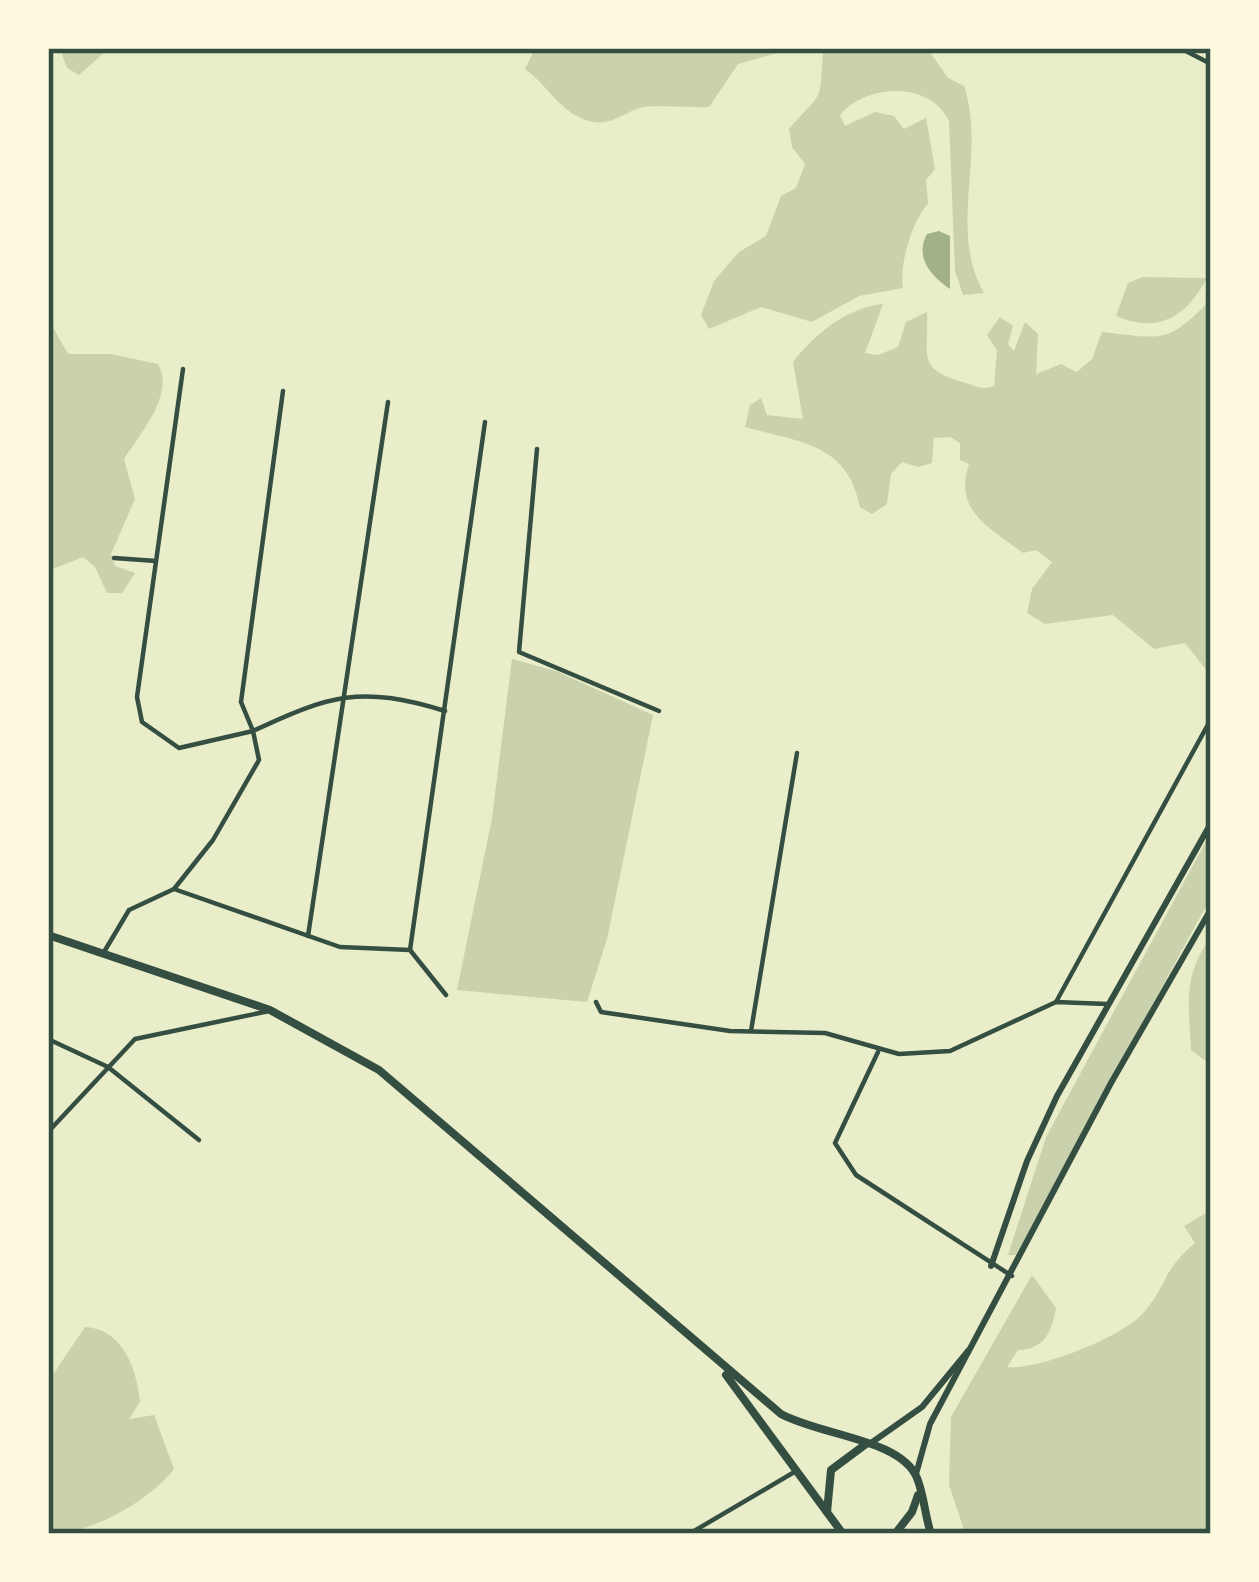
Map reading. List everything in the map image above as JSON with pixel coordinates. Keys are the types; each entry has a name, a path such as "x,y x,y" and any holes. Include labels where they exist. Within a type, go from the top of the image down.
{"highway":[{"path":"48,935 101,957 270,1010 356,1056 413,1095 781,1414 820,1433 894,1450 918,1479 931,1534"},
{"path":"718,1364 843,1534"},
{"path":"828,1519 824,1496 831,1470 868,1443"},
{"path":"895,1534 912,1512 918,1479"}],"main road":[{"path":"991,1266 1035,1143 1107,1004 1211,823"},
{"path":"918,1479 930,1424 1111,1082 1211,909"},
{"path":"868,1443 922,1407 978,1340"}],"street":[{"path":"1180,48 1211,64"},
{"path":"183,369 137,697 142,722 179,748 253,731 326,698 412,701 445,711"},
{"path":"101,957 128,910 174,889 259,760 241,702 284,391"},
{"path":"308,936 388,402"},
{"path":"446,995 410,950 485,422"},
{"path":"537,449 519,652 659,711"},
{"path":"114,558 156,561"},
{"path":"1056,1001 1211,719"},
{"path":"751,1031 797,754"},
{"path":"174,889 340,946 410,950"},
{"path":"596,1002 601,1012 625,1018 825,1034 878,1052 950,1051 1056,1001 1107,1004"},
{"path":"48,1132 144,1034 270,1010"},
{"path":"48,1039 108,1067 200,1140"},
{"path":"878,1052 837,1135 838,1154 856,1175 1012,1276"},
{"path":"689,1534 796,1471"}],"shaded area":[{"path":"60,48 109,48 79,75 67,68"},
{"path":"535,48 795,48 738,64 709,107 643,107 599,123 573,114 525,69"},
{"path":"808,48 927,48 948,78 964,86 972,139 969,243 984,293 963,295 955,271 949,121 928,99 913,93 881,92 852,104 840,115 845,126 875,112 894,116 904,129 926,118 935,169 926,180 928,203 908,244 903,288 859,296 812,322 761,307 709,329 701,315 714,281 739,252 766,236 781,196 796,188 805,164 792,147 789,129 820,90 823,54"},
{"path":"939,231 950,236 950,289 931,273 924,259 927,234"},
{"path":"1143,277 1207,278 1190,303 1170,318 1145,323 1116,316 1128,283"},
{"path":"1211,299 1211,676 1185,643 1154,649 1113,615 1045,624 1027,613 1032,589 1052,562 1036,550 1023,553 977,516 966,494 969,464 960,460 960,443 950,437 934,438 932,463 918,467 902,462 891,474 887,504 872,514 860,507 854,486 833,458 802,442 745,427 750,405 761,398 767,415 803,419 793,362 833,324 869,306 883,304 865,353 878,355 898,347 906,322 927,312 932,366 950,378 983,388 994,386 997,350 987,335 1000,317 1013,326 1008,344 1014,351 1025,322 1038,334 1036,374 1061,364 1077,372 1092,359 1102,332 1150,337 1172,332"},
{"path":"50,322 68,354 111,354 158,364 162,375 154,413 124,459 135,499 111,554 115,566 135,573 122,593 107,593 95,567 83,557 48,571"},
{"path":"512,659 556,671 653,715 607,939 587,1002 457,990 492,818"},
{"path":"1211,832 1211,897 1016,1255 1008,1255 1046,1137"},
{"path":"1211,937 1211,1065 1191,1050 1189,1005 1195,965"},
{"path":"1211,1210 1211,1534 958,1534 963,1527 949,1485 951,1417 1032,1275 1056,1308 1054,1317 1045,1338 1035,1347 1018,1350 1007,1367 1059,1358 1135,1321 1195,1243 1184,1226"},
{"path":"85,1327 109,1335 126,1353 140,1402 129,1419 154,1415 174,1469 117,1514 65,1533 48,1534 48,1382"}]}
